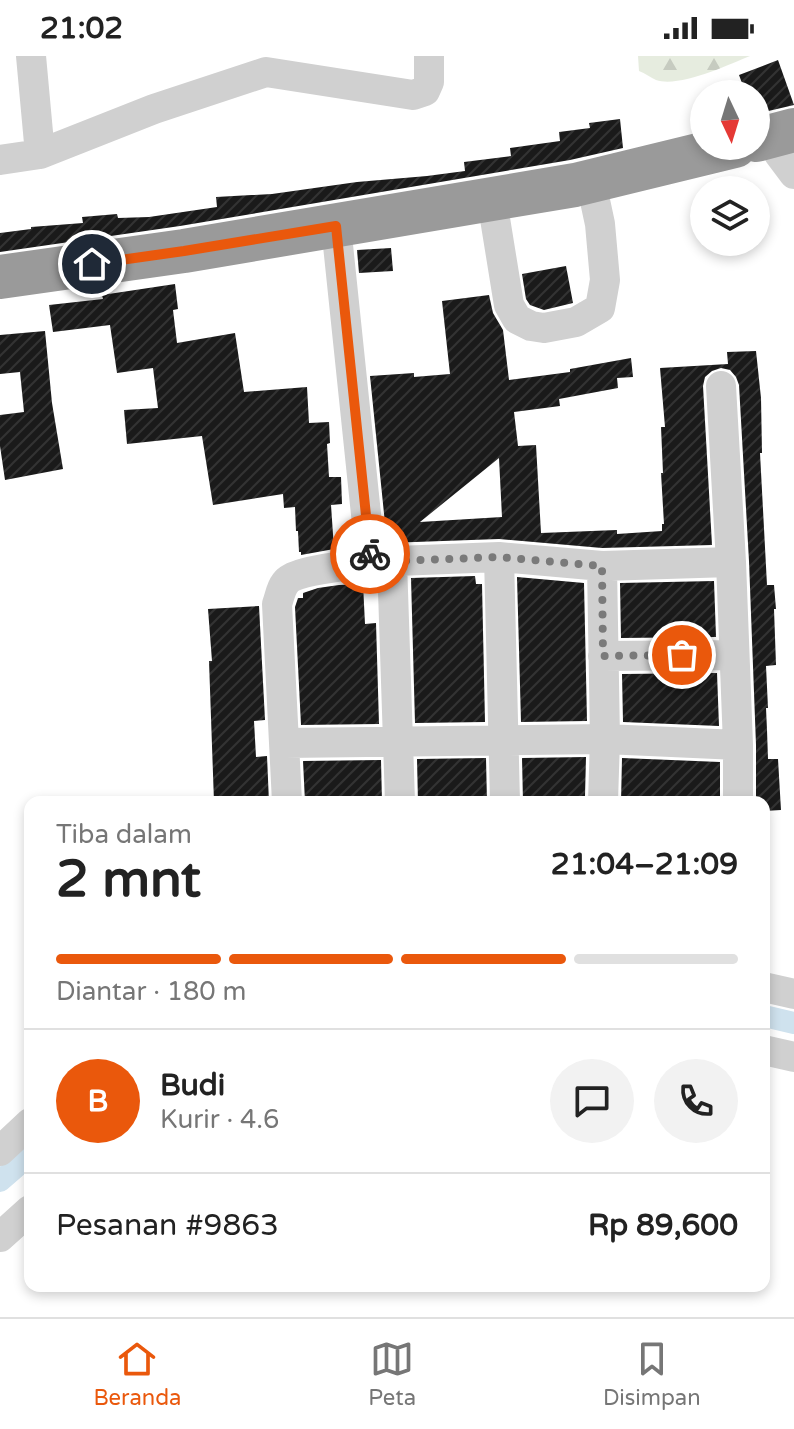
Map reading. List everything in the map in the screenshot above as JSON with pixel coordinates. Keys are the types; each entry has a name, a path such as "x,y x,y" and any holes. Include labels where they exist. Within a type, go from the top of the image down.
{"highway":[{"path":"0,277 184,251 492,200 591,182 690,157"}],"street":[{"path":"31,56 40,154"},
{"path":"0,160 40,154 265,64 413,95 425,91 429,82 429,56"},
{"path":"770,144 794,174"},
{"path":"492,200 509,305 517,319 544,328 576,322 600,308 605,280 600,224 591,182"},
{"path":"336,226 381,561 398,740 400,796"},
{"path":"721,386 731,562 738,796"},
{"path":"499,557 505,796"},
{"path":"287,796 277,604 288,579 381,561 499,557 602,566 731,562"},
{"path":"602,566 603,796"},
{"path":"603,656 734,655"},
{"path":"285,743 605,739 738,745"},
{"path":"770,988 794,994"},
{"path":"770,1051 794,1057"},
{"path":"0,1151 24,1129"},
{"path":"0,1237 24,1215"}],"green space":[{"path":"638,56 750,56 703,74 666,82 639,71"}],"building":[{"path":"778,60 794,105 770,111 770,80 741,80 739,75"},
{"path":"620,119 623,148 570,160 180,226 0,252 0,233 83,223 82,217 117,214 118,218 149,217 217,207 216,197 272,194 465,171 464,162 511,156 510,148 560,141 559,132 590,128 589,123"},
{"path":"391,248 393,271 359,273 357,250"},
{"path":"566,266 573,303 544,310 530,305 522,274"},
{"path":"175,284 178,309 173,310 177,343 235,333 244,392 307,387 309,423 329,422 329,477 341,477 342,504 331,505 334,549 301,555 295,507 284,508 283,494 213,505 202,436 127,444 124,410 158,408 153,368 117,373 110,325 53,332 49,305 103,299 102,295"},
{"path":"489,295 493,313 503,330 509,380 570,372 570,369 631,358 633,377 617,378 618,388 559,399 560,406 514,412 518,446 536,445 541,533 662,531 661,427 665,427 660,368 728,364 727,352 756,351 761,398 760,453 767,585 774,585 776,609 776,665 766,666 768,759 778,759 781,810 770,811 770,796 756,796 749,561 739,385 736,377 730,370 721,368 705,377 703,386 712,545 602,548 499,539 387,543 370,376 450,374 442,301","holes":["499,458 502,517 420,522"]},
{"path":"45,331 63,469 5,480 0,415 24,412 20,372 0,374 0,335"},
{"path":"475,576 476,584 482,584 485,722 415,723 411,578"},
{"path":"517,577 584,583 587,721 521,722"},
{"path":"714,581 716,637 621,638 620,583"},
{"path":"363,584 365,624 376,623 379,724 301,725 295,607 298,598 318,588"},
{"path":"259,606 265,720 254,721 256,757 267,756 269,796 214,796 208,609"},
{"path":"717,673 719,726 623,722 622,674"},
{"path":"586,757 585,796 523,796 522,758"},
{"path":"486,758 487,796 418,796 417,759"},
{"path":"622,758 720,762 720,796 621,796"},
{"path":"381,760 382,796 305,796 303,761"}],"waterway":[{"path":"770,1017 794,1023"},
{"path":"0,1181 24,1160"}],"way so far":[{"path":"370,554 371,562 499,557 602,566 603,656 682,655"}],"route":[{"path":"92,264 336,226 370,554"}]}
